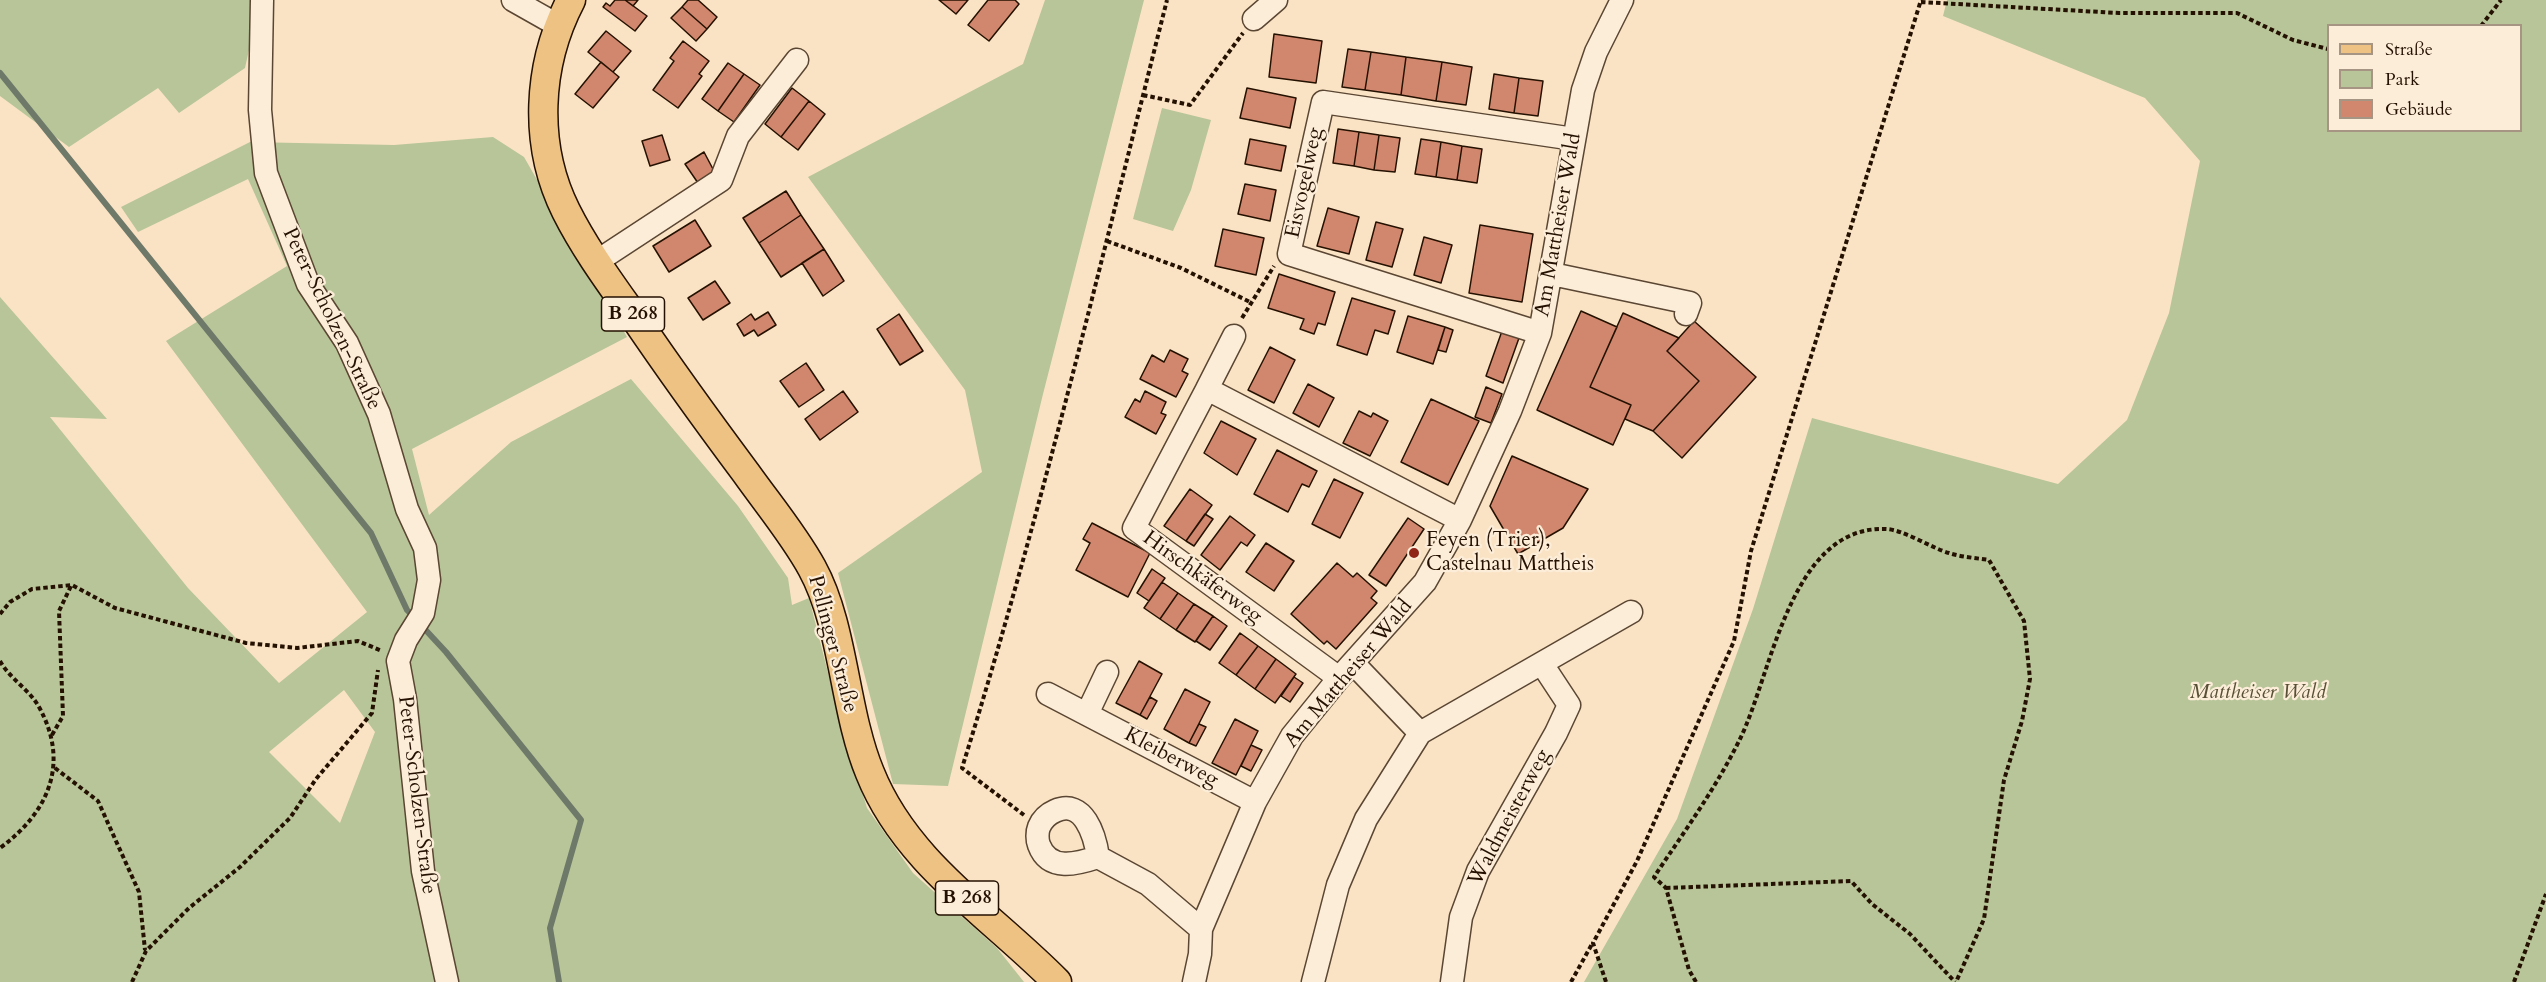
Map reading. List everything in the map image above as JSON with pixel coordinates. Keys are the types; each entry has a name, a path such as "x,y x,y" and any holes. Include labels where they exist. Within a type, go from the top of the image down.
{"main road":[{"name":"Pellinger Straße","path":"571,0 559,26 544,92 546,145 565,209 596,262 814,570 833,631 868,771 894,820 912,846 933,868 1057,982"}],"street":[{"name":"Peter-Scholzen-Straße","path":"262,0 260,110 266,173 308,284 346,342 379,414 407,509 425,548 429,580 423,613 406,640 389,655 405,699 423,871 447,982"},
{"path":"513,0 559,26"},
{"path":"1254,18 1276,0"},
{"name":"Am Mattheiser Wald","path":"1192,979 1200,954 1201,929 1255,802 1292,736 1425,582 1460,520 1510,411 1540,333 1583,90 1596,52 1622,0"},
{"path":"596,262 721,180 738,136 797,60"},
{"name":"Eisvogelweg","path":"1540,333 1289,254 1323,102 1574,140"},
{"path":"1551,274 1690,303 1686,314"},
{"name":"Hirschkäferweg","path":"1234,336 1134,528 1346,671"},
{"path":"1207,389 1460,520"},
{"path":"1313,982 1338,885 1366,819 1420,734 1631,612"},
{"name":"Waldmeisterweg","path":"1452,982 1461,917 1478,871 1556,733 1569,705 1542,664"},
{"path":"1346,671 1420,734"},
{"path":"1087,714 1107,672"},
{"name":"Kleiberweg","path":"1048,694 1255,802"},
{"path":"1098,857 1078,864 1052,861 1039,846 1039,827 1058,810 1071,810 1083,816 1090,827 1098,857 1148,884 1201,929"}],"path":[{"path":"1039,827 962,768 994,665 1107,241 1167,0"},
{"path":"2483,24 2501,0"},
{"path":"1571,982 1637,861 1734,641 1751,551 1921,1 2119,13 2237,13 2293,40 2327,49"},
{"path":"1143,95 1190,105 1254,18"},
{"path":"1107,241 1181,268 1250,302 1281,256 1289,254"},
{"path":"1666,888 1851,881 1872,904 1910,934 1955,982 1984,919 2004,780 2022,721 2030,680 2024,621 1989,560 1950,554 1887,529 1853,534 1821,556 1797,588 1774,645 1752,714 1722,775 1654,878 1666,888 1686,960 1696,982"},
{"path":"51,735 63,716 59,611 72,585"},
{"path":"0,614 10,602 32,590 72,585 115,608 246,642 297,648 358,641 389,655 372,713 316,779 290,818 240,867 189,908 146,951 132,982"},
{"path":"0,661 6,671 38,705 51,735 55,768 40,807 13,838 0,848"},
{"path":"55,768 98,801 139,892 146,951"},
{"path":"2514,982 2546,894"},
{"path":"1593,943 1606,982"}],"green space":[{"path":"0,0 260,0 245,68 179,113 158,88 69,147 0,96"},
{"path":"1045,0 1144,0 1043,394 948,786 893,784 838,573 982,472 965,390 808,177 1023,64"},
{"name":"Mattheiser Wald","path":"1947,0 2546,0 2546,982 1584,982 1677,819 1753,609 1812,418 2058,484 2127,420 2169,313 2200,161 2145,98 1943,16"},
{"path":"1162,108 1211,120 1191,190 1173,231 1133,219"},
{"path":"493,137 524,157 627,337 412,449 429,515 511,442 631,379 738,506 788,578 792,605 809,598 839,716 867,808 913,873 997,948 1024,982 0,982 0,297 107,419 50,417 188,588 279,683 367,612 166,341 287,266 248,179 138,232 121,207 250,142 394,145","holes":["344,690 375,732 340,823 269,752"]}],"building":[{"path":"615,0 625,0 647,16 635,31 603,7 606,3 610,6"},
{"path":"625,0 638,0 633,6"},
{"path":"688,0 698,0 717,17 707,29 682,7"},
{"path":"939,0 968,0 956,14"},
{"path":"988,0 1015,0 1019,4 989,41 968,25"},
{"path":"682,7 707,29 696,41 671,18"},
{"path":"606,31 631,51 613,72 588,52"},
{"path":"1274,34 1322,41 1316,83 1269,77"},
{"path":"683,41 709,61 699,74 702,76 678,108 653,90 674,61 670,58"},
{"path":"1348,49 1371,52 1365,90 1342,87"},
{"path":"1371,52 1406,57 1401,95 1365,90"},
{"path":"1406,57 1442,62 1436,101 1401,95"},
{"path":"601,62 619,77 593,108 575,94"},
{"path":"1442,62 1472,67 1466,105 1436,101"},
{"path":"728,63 744,74 718,111 702,99"},
{"path":"744,74 760,85 734,122 718,111"},
{"path":"1494,74 1519,78 1514,113 1489,109"},
{"path":"1519,78 1543,81 1538,116 1514,113"},
{"path":"792,88 809,101 781,137 765,124"},
{"path":"1247,88 1296,98 1290,128 1240,118"},
{"path":"809,101 825,114 798,150 781,137"},
{"path":"1338,129 1359,132 1354,166 1333,163"},
{"path":"1359,132 1379,135 1374,170 1354,166"},
{"path":"662,135 670,160 650,166 642,141"},
{"path":"1379,135 1400,138 1395,172 1374,170"},
{"path":"1250,139 1286,146 1281,171 1245,164"},
{"path":"1421,139 1441,142 1436,177 1415,174"},
{"path":"1441,142 1462,146 1457,180 1436,177"},
{"path":"1462,146 1482,149 1477,183 1457,180"},
{"path":"704,152 714,171 698,183 685,164"},
{"path":"1245,184 1276,190 1270,221 1238,214"},
{"path":"786,191 801,215 759,243 743,218"},
{"path":"1328,208 1359,217 1349,254 1317,246"},
{"path":"801,215 824,249 781,277 759,243"},
{"path":"695,220 711,246 669,272 653,246"},
{"path":"1376,222 1403,229 1392,267 1366,260"},
{"path":"1480,225 1533,234 1522,302 1469,293"},
{"path":"1223,229 1264,238 1256,275 1215,266"},
{"path":"1424,237 1452,245 1441,283 1414,275"},
{"path":"824,249 844,281 823,296 802,263"},
{"path":"1279,274 1335,292 1325,325 1318,323 1314,334 1300,329 1304,319 1268,308"},
{"path":"715,281 730,303 703,320 688,298"},
{"path":"1352,298 1395,311 1388,334 1375,330 1367,355 1337,345"},
{"path":"1581,311 1617,327 1590,387 1631,405 1613,445 1537,410"},
{"path":"768,312 776,325 758,336 754,330 744,336 737,324 751,314 755,320"},
{"path":"1623,313 1679,338 1667,351 1699,381 1653,431 1625,419 1631,405 1590,387"},
{"path":"899,314 923,351 900,365 877,329"},
{"path":"1408,316 1445,327 1433,364 1397,352"},
{"path":"1694,321 1756,377 1682,458 1653,431 1699,381 1667,351"},
{"path":"1445,327 1453,330 1446,352 1438,350"},
{"path":"1502,331 1519,338 1503,383 1486,376"},
{"path":"1270,347 1295,360 1274,403 1248,390"},
{"path":"1170,350 1188,359 1182,371 1188,374 1176,397 1140,379 1152,355 1164,362"},
{"path":"806,363 824,390 799,407 780,381"},
{"path":"1308,384 1334,398 1319,427 1293,413"},
{"path":"1486,387 1502,394 1491,423 1475,417"},
{"path":"843,391 858,412 820,440 805,419"},
{"path":"1145,391 1166,402 1161,413 1166,415 1156,434 1125,417 1135,399 1140,402"},
{"path":"1431,399 1479,421 1448,485 1401,462"},
{"path":"1359,411 1371,417 1373,413 1388,421 1370,456 1343,443"},
{"path":"1221,421 1256,439 1237,475 1204,453"},
{"path":"1277,450 1317,471 1309,487 1302,484 1288,512 1254,494"},
{"path":"1512,456 1588,489 1563,528 1518,554 1490,506"},
{"path":"1334,479 1363,493 1340,538 1312,524"},
{"path":"1190,489 1212,505 1186,541 1164,526"},
{"path":"1205,514 1213,519 1194,546 1186,541"},
{"path":"1230,516 1255,535 1247,546 1241,542 1220,570 1201,555"},
{"path":"1408,518 1424,529 1386,586 1369,575"},
{"path":"1092,523 1150,553 1128,597 1076,570 1090,543 1083,539"},
{"path":"1266,543 1294,561 1274,591 1246,572"},
{"path":"1337,563 1353,577 1357,573 1377,591 1371,598 1377,603 1336,649 1327,641 1324,644 1291,614"},
{"path":"1152,569 1165,578 1149,601 1137,593"},
{"path":"1162,582 1178,593 1160,619 1144,608"},
{"path":"1178,593 1194,604 1176,630 1160,619"},
{"path":"1194,604 1213,616 1195,642 1176,630"},
{"path":"1213,616 1227,626 1210,650 1196,641"},
{"path":"1240,633 1258,646 1236,675 1219,663"},
{"path":"1258,646 1276,659 1255,689 1236,675"},
{"path":"1276,659 1296,674 1275,703 1255,689"},
{"path":"1139,661 1162,674 1140,715 1116,703"},
{"path":"1294,677 1303,683 1290,702 1281,696"},
{"path":"1185,689 1210,702 1189,743 1164,729"},
{"path":"1150,697 1157,701 1147,719 1140,715"},
{"path":"1235,719 1258,731 1236,775 1212,763"},
{"path":"1199,724 1206,727 1196,746 1189,743"},
{"path":"1251,745 1262,750 1251,771 1241,766"}],"waterway":[{"path":"0,73 371,533 407,610 414,617"},
{"path":"421,625 446,652 581,820 550,928 559,982"}],"place":[{"name":"Feyen (Trier), Castelnau Mattheis","path":"1414,553"}]}
